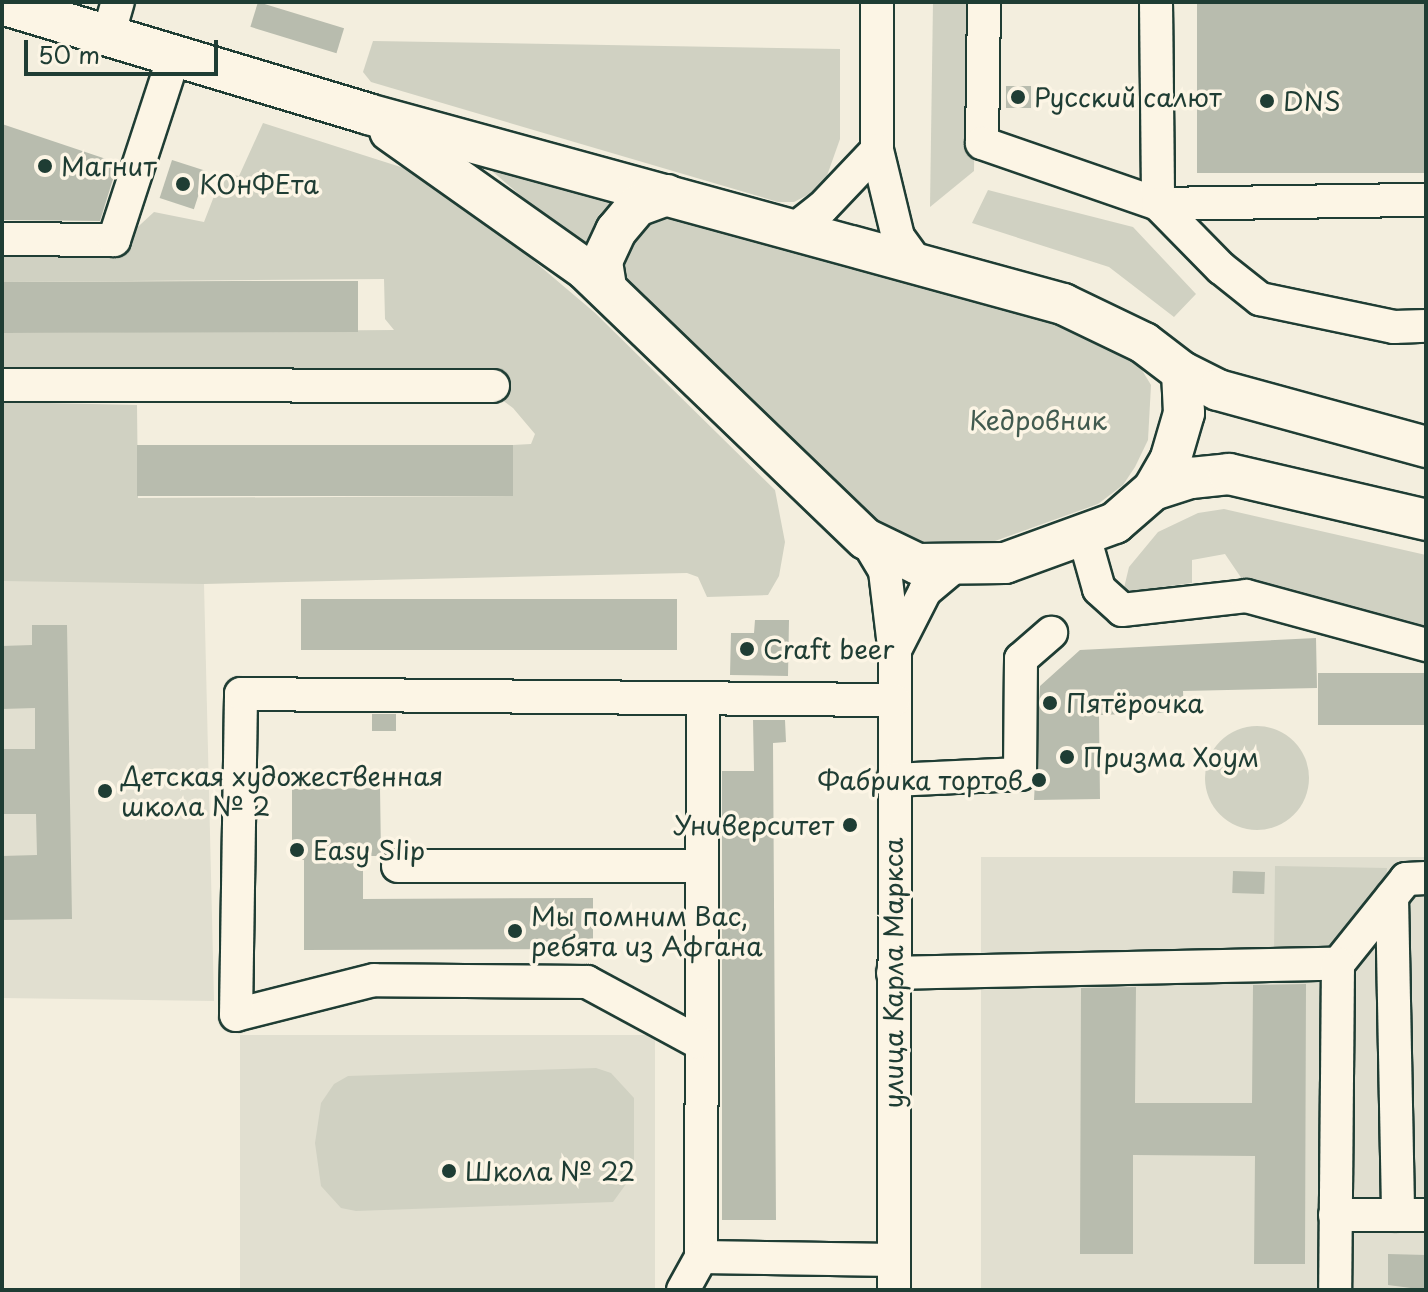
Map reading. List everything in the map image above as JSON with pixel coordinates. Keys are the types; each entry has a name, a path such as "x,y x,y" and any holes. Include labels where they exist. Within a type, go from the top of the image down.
{"main road":[{"path":"2,4 113,19 174,56 368,114 796,228 1063,304 1144,343 1182,372 1218,390 1426,447"},
{"path":"368,114 606,287 866,539 918,564 955,566 1005,563 1115,523 1153,490 1178,438 1184,413 1182,372"},
{"path":"606,287 602,261 616,231 637,206 667,195"},
{"path":"1153,490 1191,478 1229,474 1426,520"}],"street":[{"path":"877,2 877,150 898,237 918,265"},
{"path":"984,2 982,143 1158,204 1426,200"},
{"path":"1156,2 1158,204 1260,299 1394,327 1426,326"},
{"path":"2,239 114,240 174,56"},
{"path":"796,228 822,208 877,150"},
{"path":"2,385 493,386"},
{"path":"1084,536 1099,589 1122,610 1246,596 1426,645"},
{"path":"866,539 885,571 895,655"},
{"path":"895,655 915,605 955,566"},
{"path":"893,780 1020,774 1021,659 1051,633"},
{"name":"улица Карла Маркса","path":"894,1275 895,655"},
{"path":"698,1042 587,982 374,980 236,1015 241,694 703,702 894,700"},
{"path":"683,1290 701,1257 698,1042 703,702"},
{"path":"398,866 701,866"},
{"path":"1335,1290 1338,964 1406,879 1426,878"},
{"path":"1335,1215 1412,1215 1392,897"},
{"path":"893,973 1338,964"},
{"path":"701,1257 776,1275 894,1275"}],"shaded area":[{"name":"Детская художественная школа № 2","path":"2,424 40,425 204,584 214,1001 2,998"},
{"path":"981,857 1426,857 1426,1290 981,1290"},
{"name":"Школа № 22","path":"240,1035 655,1035 655,1290 240,1290"}],"green space":[{"path":"933,2 976,2 974,171 930,207"},
{"path":"373,41 840,49 840,139 823,187 794,202 778,202 371,82 363,72"},
{"path":"263,123 410,170 450,190 594,312 775,490 785,542 779,576 768,595 707,597 698,577 687,573 204,584 2,581 2,402 137,405 138,498 513,496 513,445 531,444 535,434 513,408 475,380 2,377 2,333 394,330 385,319 384,279 2,282 2,249 116,247 154,212 204,222 223,173 239,176"},
{"path":"471,153 628,194 589,254"},
{"path":"988,190 1133,227 1196,294 1174,317 1109,267 972,223"},
{"name":"Кедровник","path":"659,209 1079,325 1137,362 1151,385 1148,440 1135,467 1123,485 1098,504 981,546 919,544 877,528 622,289 622,238"},
{"path":"1224,509 1426,555 1426,632 1242,579 1225,554 1192,560 1192,583 1123,592 1129,567 1158,532 1198,513"},
{"path":"1257,726 1277,730 1294,741 1305,758 1309,778 1305,798 1294,815 1277,826 1257,830 1237,826 1220,815 1209,798 1205,778 1209,758 1220,741 1237,730"},
{"path":"1275,866 1387,868 1385,893 1337,953 1274,952"},
{"path":"596,1068 611,1073 634,1098 634,1173 613,1202 356,1211 341,1208 321,1186 315,1143 321,1103 334,1084 348,1076"}],"building":[{"path":"258,2 344,28 336,53 250,27"},
{"path":"1197,2 1426,2 1426,173 1197,173"},
{"name":"Русский салют","path":"1006,86 1031,86 1031,108 1006,108"},
{"path":"2,124 118,163 100,221 2,220"},
{"name":"КОнФЕта","path":"172,160 206,171 194,209 160,198"},
{"path":"358,281 358,332 2,333 2,282"},
{"path":"137,445 513,445 513,496 137,496"},
{"path":"301,599 677,599 677,650 301,650"},
{"path":"755,620 789,620 788,676 730,675 731,633 754,633"},
{"path":"32,625 67,625 72,919 2,920 2,856 37,855 36,814 2,814 2,749 35,749 35,708 2,709 2,646 32,645"},
{"name":"Призма Хоум","path":"1316,638 1317,688 1183,691 1184,712 1099,715 1100,799 1034,800 1040,686 1080,650"},
{"path":"1318,673 1426,673 1426,725 1318,725"},
{"path":"372,714 396,714 396,731 372,731"},
{"path":"753,720 785,720 786,742 773,743 776,1220 722,1220 722,771 754,771"},
{"path":"380,788 381,856 363,856 363,899 593,898 593,949 304,950 304,860 292,860 292,789"},
{"path":"1233,871 1265,872 1264,894 1232,893"},
{"path":"1306,984 1305,1264 1254,1264 1255,1156 1133,1155 1133,1254 1080,1254 1081,988 1136,987 1135,1103 1252,1103 1253,985"},
{"path":"1388,1254 1426,1255 1426,1290 1388,1285"}],"place":[{"name":"Русский салют","path":"1018,97"},
{"name":"DNS","path":"1267,101"},
{"name":"Магнит","path":"45,166"},
{"name":"КОнФЕта","path":"183,184"},
{"name":"Craft beer","path":"747,649"},
{"name":"Пятёрочка","path":"1050,703"},
{"name":"Призма Хоум","path":"1067,757"},
{"name":"Фабрика тортов","path":"1039,780"},
{"name":"Детская художественная школа № 2","path":"105,791"},
{"name":"Университет","path":"850,825"},
{"name":"Easy Slip","path":"297,850"},
{"name":"Мы помним Вас, ребята из Афгана","path":"515,931"},
{"name":"Школа № 22","path":"449,1171"}]}
